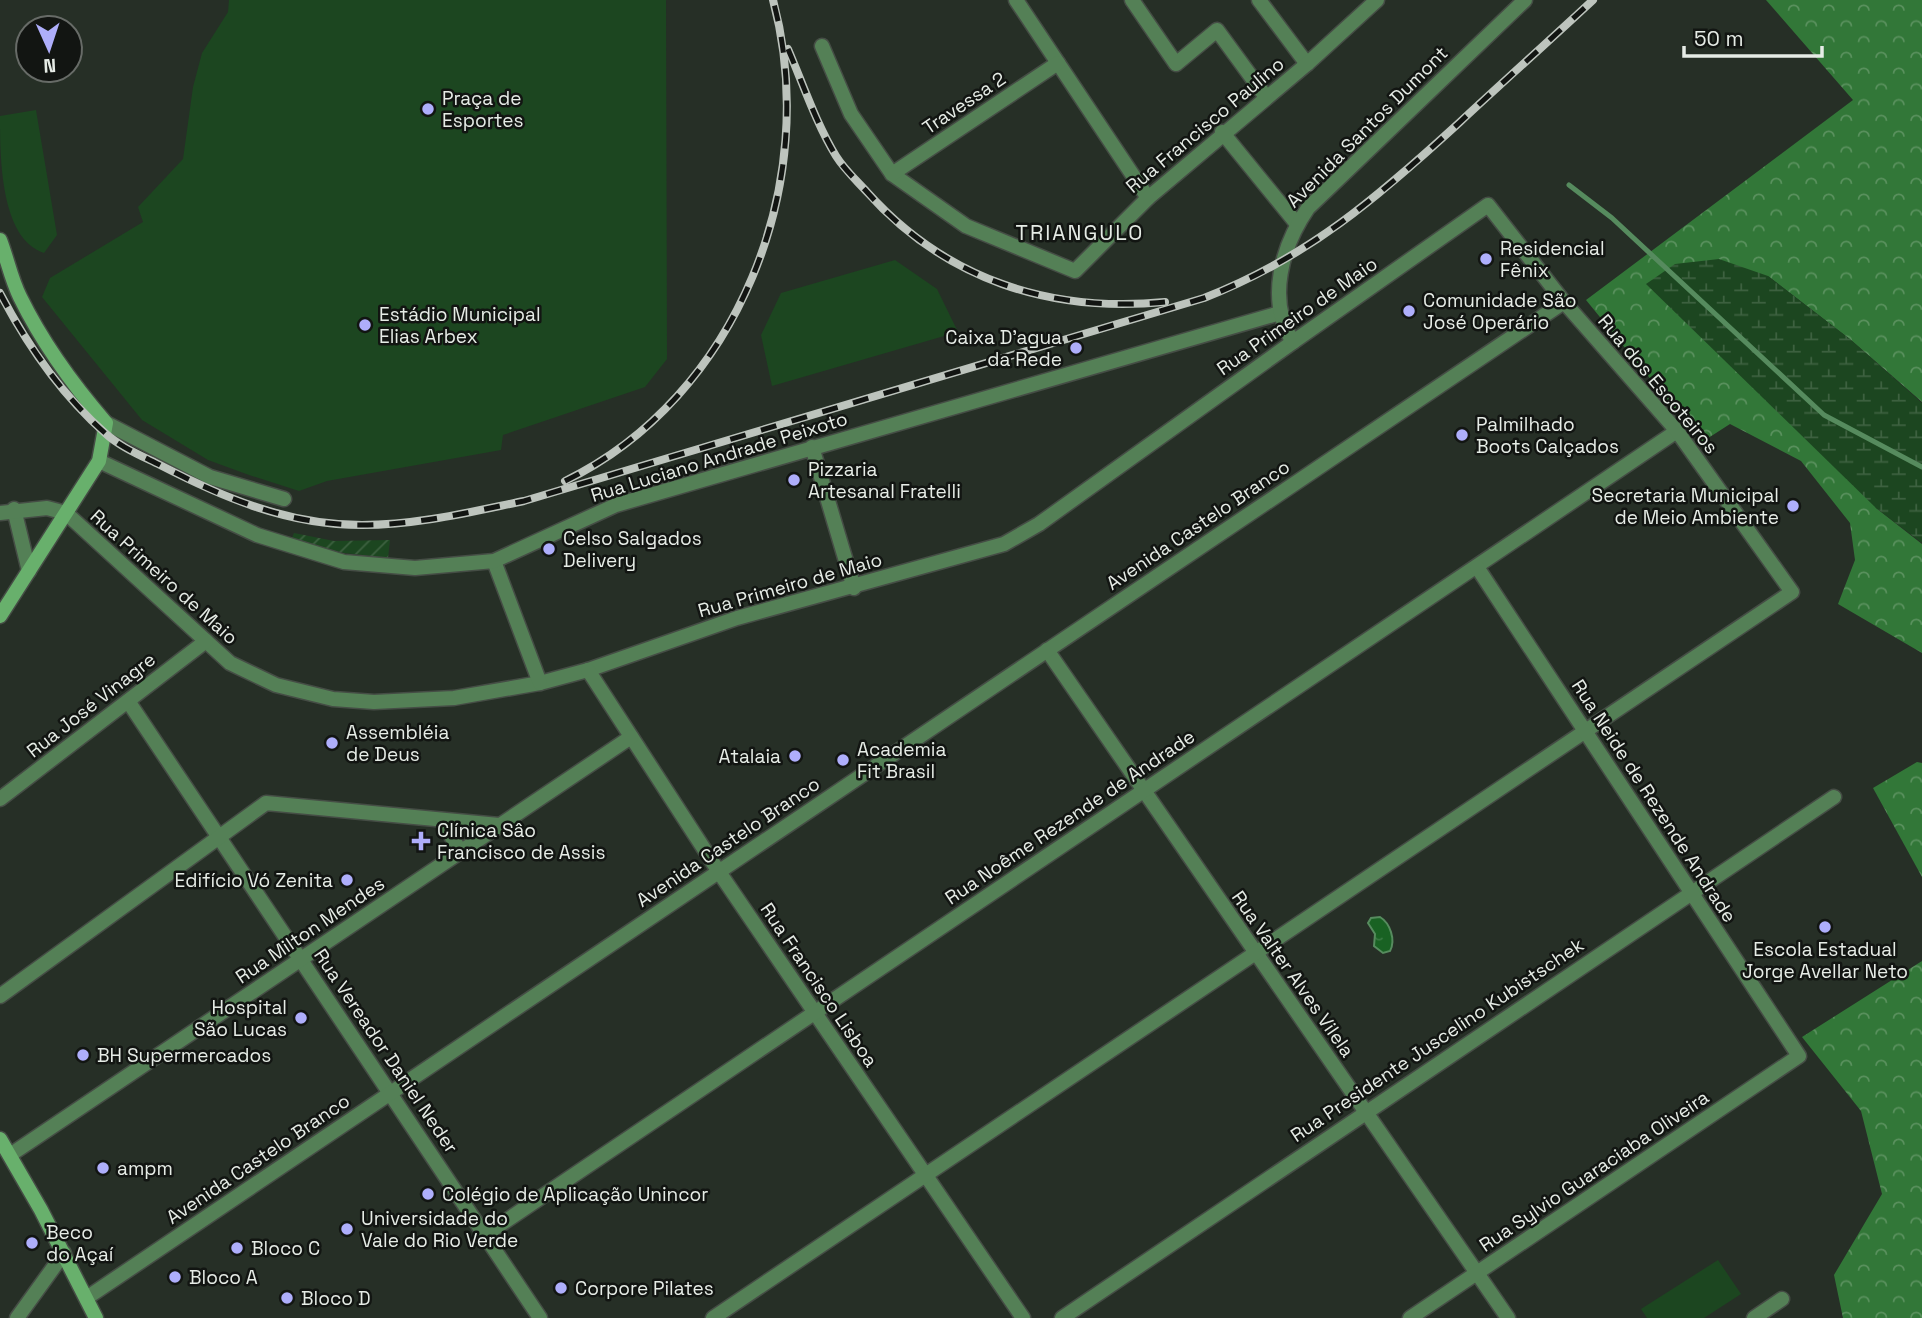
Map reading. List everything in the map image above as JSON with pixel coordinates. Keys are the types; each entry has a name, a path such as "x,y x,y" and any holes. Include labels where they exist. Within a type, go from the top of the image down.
{"main road":[{"path":"0,240 18,294 36,327 81,394 106,423 99,461 0,616"},
{"path":"0,1139 88,1297 96,1318"}],"street":[{"path":"1016,0 1148,198"},
{"path":"1132,0 1176,64 1217,30 1265,97"},
{"path":"1259,0 1307,64"},
{"name":"Rua Francisco Paulino","path":"822,46 851,114 892,174 966,226 1075,271 1148,198 1222,132 1307,64 1377,0"},
{"name":"Avenida Santos Dumont","path":"1293,342 1280,313 1281,264 1297,224 1308,208 1525,0"},
{"name":"Travessa 2","path":"892,174 1058,63"},
{"path":"1222,132 1297,224"},
{"name":"Rua dos Escoteiros","path":"1488,205 1564,302 1677,432 1792,592 1585,731"},
{"name":"Rua Primeiro de Maio","path":"66,513 230,663 276,685 332,699 374,702 454,698 540,684 737,618 854,588 1004,544 1039,524 1488,205"},
{"name":"Avenida Castelo Branco","path":"88,1297 1564,302"},
{"name":"Rua Luciano Andrade Peixoto","path":"99,461 257,534 344,562 415,568 494,561 616,505 1280,313"},
{"path":"106,423 210,477 284,499"},
{"name":"Rua Noême Rezende de Andrade","path":"485,1235 1677,432"},
{"path":"812,447 854,588"},
{"path":"29,571 7,511 47,508 66,513"},
{"path":"494,561 540,684"},
{"name":"Rua Neide de Rezende Andrade","path":"1476,567 1799,1056"},
{"name":"Rua José Vinagre","path":"0,799 206,641"},
{"name":"Rua Valter Alves Vilela","path":"1047,650 1508,1318"},
{"name":"Rua Francisco Lisboa","path":"588,670 719,872 1023,1318"},
{"name":"Rua Vereador Daniel Neder","path":"128,701 540,1318"},
{"path":"713,1318 1585,731"},
{"name":"Rua Milton Mendes","path":"10,1155 631,737"},
{"name":"Rua Presidente Juscelino Kubistschek","path":"1062,1318 1834,797"},
{"path":"0,996 266,803 499,825"},
{"path":"441,820 461,852"},
{"name":"Rua Sylvio Guaraciaba Oliveira","path":"1410,1318 1799,1056"},
{"path":"17,1318 64,1253"},
{"path":"1754,1318 1782,1299"}],"green space":[{"name":"Estádio Municipal Elias Arbex","path":"229,0 666,0 667,359 645,387 503,435 501,450 327,481 299,491 208,460 142,420 42,297 50,278 143,222 138,207 183,159 193,87 202,53 228,12"},
{"path":"1766,0 1922,0 1922,402 1851,340 1768,276 1876,508 1922,544 1922,653 1838,604 1855,560 1850,523 1801,461 1730,424 1702,442 1586,300 1853,100"},
{"path":"36,110 57,235 44,253 29,245 19,231 11,214 2,174 0,116"},
{"path":"1719,259 1768,276 1851,340 1922,403 1922,543 1876,508 1646,284 1675,264"},
{"path":"895,260 937,289 958,332 772,386 761,335 781,293"},
{"path":"294,533 334,541 390,540 388,558 336,552 292,538"},
{"path":"1917,762 1922,763 1922,877 1873,788"},
{"path":"1922,961 1922,1318 1843,1318 1834,1275 1882,1194 1861,1111 1802,1037"},
{"path":"1718,1260 1741,1294 1704,1318 1647,1318 1641,1309"}],"water":[{"path":"1380,917 1387,923 1392,937 1390,951 1383,953 1374,946 1375,934 1368,923 1371,918"}],"waterway":[{"path":"1569,185 1612,218 1824,415 1922,467"}],"railway":[{"path":"565,481 626,444 677,396 720,340 752,277 774,210 786,140 785,69 773,0"},
{"path":"0,293 21,331 46,367 89,418 124,447 184,477 282,515 335,524 403,523 464,513 524,501 1204,298 1242,282 1310,244 1371,200 1593,0"},
{"path":"788,49 816,117 839,161 898,222 931,248 1002,284 1041,295 1081,302 1165,302"}],"place":[{"name":"Praça de Esportes","path":"428,109"},
{"name":"Residencial Fênix","path":"1486,259"},
{"name":"Comunidade São José Operário","path":"1409,311"},
{"name":"Estádio Municipal Elias Arbex","path":"365,325"},
{"name":"Caixa D'agua da Rede","path":"1076,348"},
{"name":"Palmilhado Boots Calçados","path":"1462,435"},
{"name":"Pizzaria Artesanal Fratelli","path":"794,480"},
{"name":"Secretaria Municipal de Meio Ambiente","path":"1793,506"},
{"name":"Celso Salgados Delivery","path":"549,549"},
{"name":"Assembléia de Deus","path":"332,743"},
{"name":"Atalaia","path":"795,756"},
{"name":"Academia Fit Brasil","path":"843,760"},
{"name":"Clínica Sâo Francisco de Assis","path":"421,841"},
{"name":"Edifício Vó Zenita","path":"347,880"},
{"name":"Escola Estadual Jorge Avellar Neto","path":"1825,927"},
{"name":"Hospital São Lucas","path":"301,1018"},
{"name":"BH Supermercados","path":"83,1055"},
{"name":"ampm","path":"103,1168"},
{"name":"Colégio de Aplicação Unincor","path":"428,1194"},
{"name":"Universidade do Vale do Rio Verde","path":"347,1229"},
{"name":"Beco do Açaí","path":"32,1243"},
{"name":"Bloco C","path":"237,1248"},
{"name":"Bloco A","path":"175,1277"},
{"name":"Corpore Pilates","path":"561,1288"},
{"name":"Bloco D","path":"287,1298"}],"district":[{"name":"TRIANGULO","path":"1080,232"}]}
